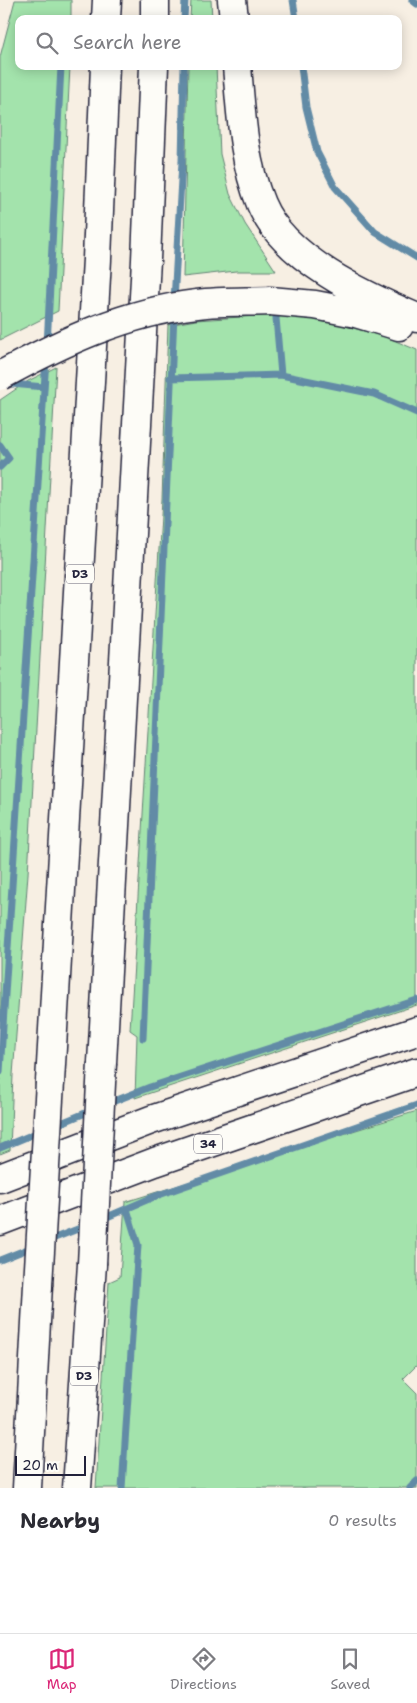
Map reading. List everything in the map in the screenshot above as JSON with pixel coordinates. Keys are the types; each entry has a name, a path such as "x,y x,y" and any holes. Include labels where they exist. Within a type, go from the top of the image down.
{"highway":[{"path":"106,15 107,0"},
{"path":"155,0 155,15"},
{"path":"232,0 234,15"},
{"name":"D3","path":"27,1488 97,269 105,70"},
{"name":"D3","path":"77,1488 92,1264 145,280 154,70"},
{"path":"237,70 243,137 251,174 261,206 278,231 296,250 329,274 372,299 417,318"},
{"path":"0,376 47,350 82,334 155,311 197,304 270,302 315,305 356,313 417,332"},
{"path":"0,1178 152,1120 417,1031"},
{"name":"34","path":"0,1221 155,1162 417,1072"}],"green space":[{"path":"15,0 71,0 71,15 15,15 15,70 70,70 58,311 0,340 0,57"},
{"path":"191,0 211,0 212,15 190,15"},
{"path":"188,70 216,70 220,154 230,194 245,224 276,271 236,271 183,277"},
{"path":"272,315 324,320 386,337 417,350 417,1005 135,1098 137,1035 130,1030 162,499 168,325 196,320"},
{"path":"56,367 28,874 13,1075 10,1150 0,1154 0,400 28,381"},
{"path":"417,1111 417,1365 403,1379 417,1393 417,1488 96,1488 109,1282 120,1277 125,1202"}],"waterway":[{"path":"184,15 185,0"},
{"path":"293,0 295,15"},
{"path":"412,0 417,4"},
{"path":"47,346 61,70"},
{"path":"174,301 182,162 184,70"},
{"path":"301,70 306,107 317,152 335,187 375,232 417,258"},
{"path":"143,1038 174,314"},
{"path":"170,378 281,375 276,318"},
{"path":"0,1072 46,359"},
{"path":"281,375 374,394 417,413"},
{"path":"12,384 44,387"},
{"path":"0,445 9,458 0,467"},
{"path":"107,1104 150,1087 417,1000"},
{"path":"100,1220 156,1196 417,1105"},
{"path":"54,1126 95,1109"},
{"path":"0,1148 41,1131"},
{"path":"122,1488 138,1245 127,1209"},
{"path":"47,1241 88,1225"},
{"path":"0,1260 35,1246"},
{"path":"410,1488 417,1481"}]}
